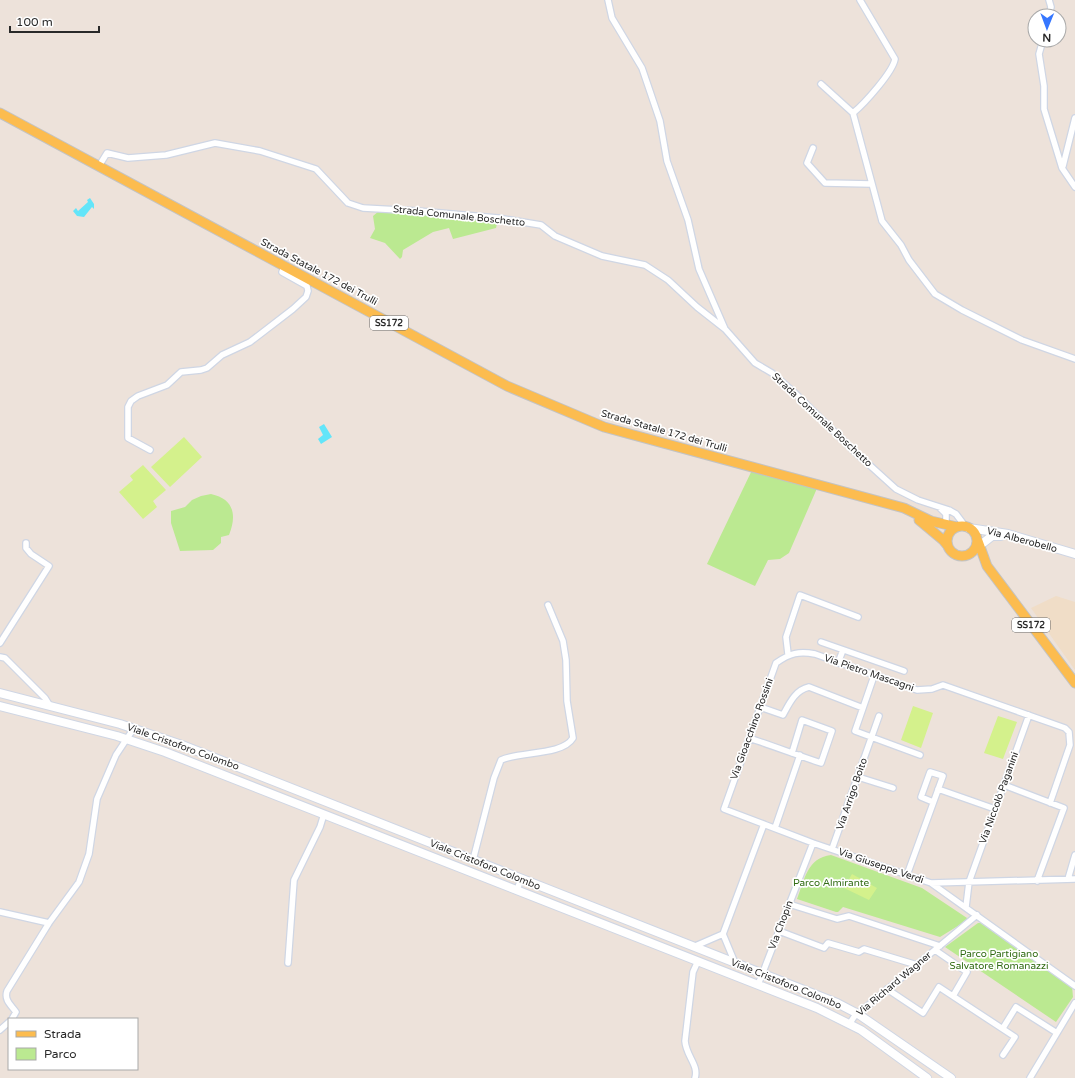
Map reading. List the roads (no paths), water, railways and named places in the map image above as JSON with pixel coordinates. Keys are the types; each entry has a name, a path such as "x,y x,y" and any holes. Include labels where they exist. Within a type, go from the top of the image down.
{"main road":[{"name":"Strada Statale 172 dei Trulli","path":"0,113 507,386 604,427 904,508 931,521 964,527"},
{"path":"904,508 943,540 954,554 964,557 974,552 980,545 992,536 1012,536"},
{"path":"946,524 948,546"},
{"path":"948,535 964,527 975,533 987,566"},
{"name":"Via Alberobello","path":"964,527 1012,536 1075,554"},
{"name":"SS172","path":"964,557 972,558 987,566 1075,683"},
{"name":"Viale Cristoforo Colombo","path":"0,693 134,728 182,745 837,1003 858,1014 951,1078"},
{"name":"Viale Cristoforo Colombo","path":"0,706 128,739 324,814 758,985 850,1023 927,1078"}],"street":[{"path":"608,0 612,18 642,68 660,121 667,161 688,220 699,270 725,329"},
{"path":"853,113 884,78 894,64 895,59 860,0"},
{"path":"1041,48 1040,54 1044,86 1044,109 1062,168 1075,187"},
{"path":"821,84 853,113 882,222 901,244 909,260 935,294 962,310 1022,340 1075,359"},
{"path":"1062,168 1075,118"},
{"name":"Strada Comunale Boschetto","path":"98,166 107,153 128,158 166,155 215,143 260,151 316,168 348,203 363,208 425,211 498,218 541,226 555,236 602,256 645,264 668,280 696,307 725,329 755,363 777,377 896,489 939,508 949,510 956,514 964,527"},
{"path":"813,148 808,163 825,183 871,184"},
{"path":"150,450 128,438 128,407 131,401 138,396 167,385 181,372 206,368 222,355 250,342 293,309 306,297 308,291 307,286 282,272 284,266"},
{"path":"939,508 946,514 946,524"},
{"path":"0,643 49,566 31,554 26,548 26,543"},
{"path":"788,654 786,637 800,596 858,617"},
{"path":"473,860 494,778 501,760 549,750 571,742 573,738 567,701 566,660 563,641 548,605"},
{"path":"821,642 904,671"},
{"path":"838,663 843,650"},
{"name":"Via Pietro Mascagni","path":"788,654 801,652 917,690 932,689 943,685 1065,728 1069,732 1070,745 1050,803"},
{"name":"Via Gioacchino Rossini","path":"724,809 776,663 788,654"},
{"path":"0,657 5,658 45,698 50,706"},
{"path":"874,676 855,731 920,756"},
{"path":"760,707 783,715 798,691 801,688 809,687 863,708"},
{"name":"Via Niccolò Paganini","path":"966,908 969,882 1029,715"},
{"name":"Via Arrigo Boito","path":"832,850 879,716"},
{"path":"749,738 792,753 821,762 832,731 802,720 792,753"},
{"path":"13,1018 16,1012 8,1002 6,994 7,991 49,923 79,882 89,854 97,799 116,755 134,728"},
{"path":"775,828 800,755"},
{"path":"908,875 943,776 930,772 921,797 933,802"},
{"path":"858,777 893,788"},
{"path":"1004,785 1064,808 1037,881"},
{"path":"938,789 995,809"},
{"name":"Via Giuseppe Verdi","path":"724,809 832,850 931,882 1037,881 1075,879"},
{"path":"288,963 294,880 320,827 324,814"},
{"path":"735,963 723,934 764,824"},
{"name":"Via Chopin","path":"758,985 813,843"},
{"path":"1068,879 1075,856"},
{"path":"517,890 521,879"},
{"path":"931,882 1075,986"},
{"path":"789,904 837,919 849,916 940,946"},
{"path":"0,912 49,923"},
{"name":"Via Richard Wagner","path":"850,1023 858,1014 887,989 977,915"},
{"path":"779,931 824,948 828,943 859,952 864,949 917,965"},
{"path":"693,947 723,934"},
{"path":"935,950 967,972 953,996"},
{"path":"695,1078 696,1068 686,1050 685,1041 693,972 698,961"},
{"path":"887,989 923,1013 939,987 1015,1037 1003,1056"},
{"path":"1030,1078 1075,1003"},
{"path":"1003,1028 1016,1007 1057,1033"},
{"path":"0,1030 8,1023"}],"water":[{"path":"90,198 94,204 94,209 92,207 84,217 77,216 73,211 76,208 78,211 88,202 87,200"},
{"path":"324,424 332,437 321,444 318,439 323,435 319,427"}],"park label":[{"name":"Parco Almirante","path":"831,883"},
{"name":"Parco Partigiano Salvatore Romanazzi","path":"999,960"}]}
